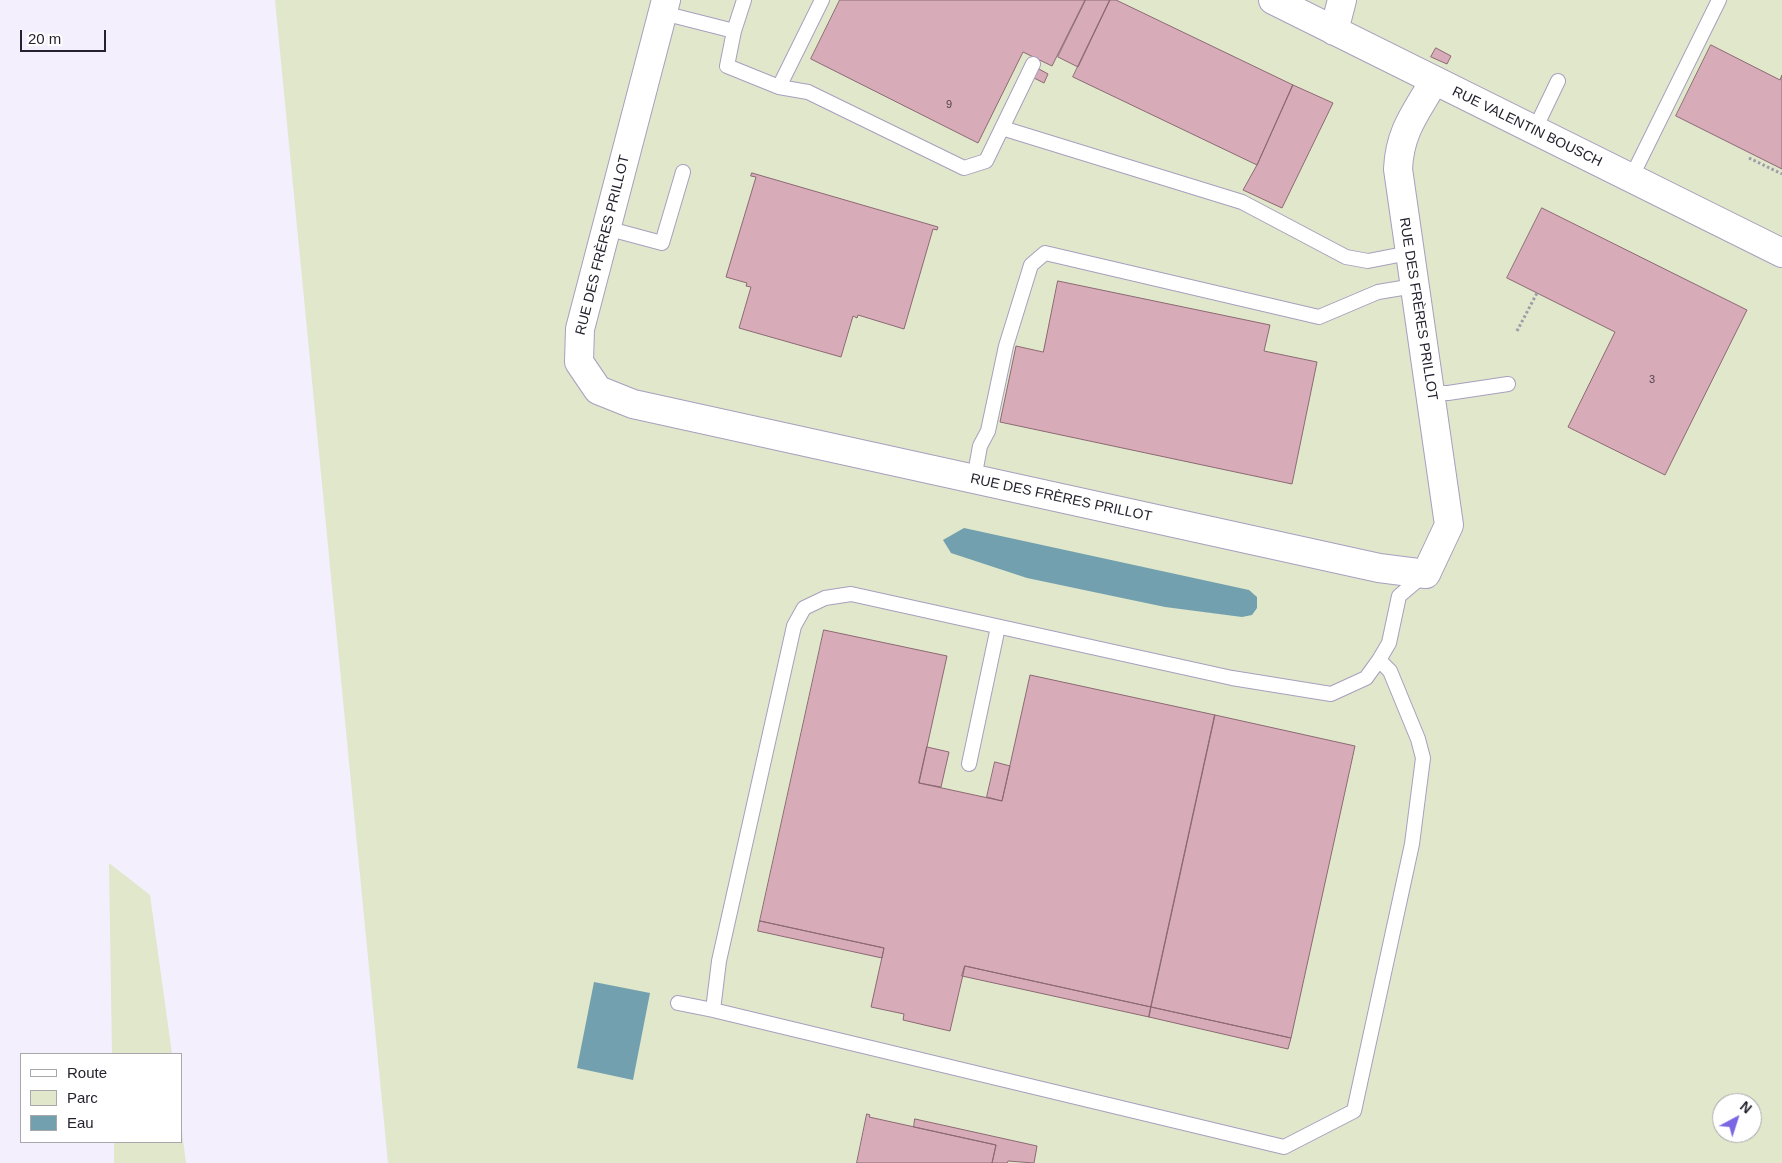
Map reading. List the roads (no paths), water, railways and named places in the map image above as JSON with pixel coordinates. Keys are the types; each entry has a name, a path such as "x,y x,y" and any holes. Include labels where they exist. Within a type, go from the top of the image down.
{"street":[{"name":"RUE VALENTIN BOUSCH","path":"1273,0 1782,253"},
{"path":"1334,31 1342,0"},
{"name":"RUE DES FRÈRES PRILLOT","path":"664,6 580,329 579,362 598,390 634,404 1380,568 1426,574 1449,525 1431,393 1408,253 1398,169 1399,147 1407,125 1434,81"}],"lane":[{"path":"744,0 734,31 727,66 779,87 808,92 964,168 986,161 1033,64"},
{"path":"779,87 822,0"},
{"path":"1631,178 1718,0"},
{"path":"664,6 734,31"},
{"path":"1534,131 1558,81"},
{"path":"1002,128 1242,202 1346,257 1368,261 1408,253"},
{"path":"606,228 662,243 683,172"},
{"path":"974,479 980,446 988,431 1006,346 1031,265 1045,253 1319,317 1378,292 1414,286"},
{"path":"1431,393 1453,392 1508,384"},
{"path":"713,1010 719,961 794,626 804,608 825,598 851,594 1232,678 1331,694 1366,678 1389,643 1399,596 1426,574"},
{"path":"969,764 998,627"},
{"path":"678,1003 1284,1147 1354,1111 1412,844 1422,758 1418,739 1390,671 1379,660"}],"water":[{"path":"964,528 1249,590 1257,597 1257,608 1252,615 1242,617 1165,607 1027,578 951,553 943,540"},
{"path":"594,982 650,993 633,1080 577,1068"}]}
